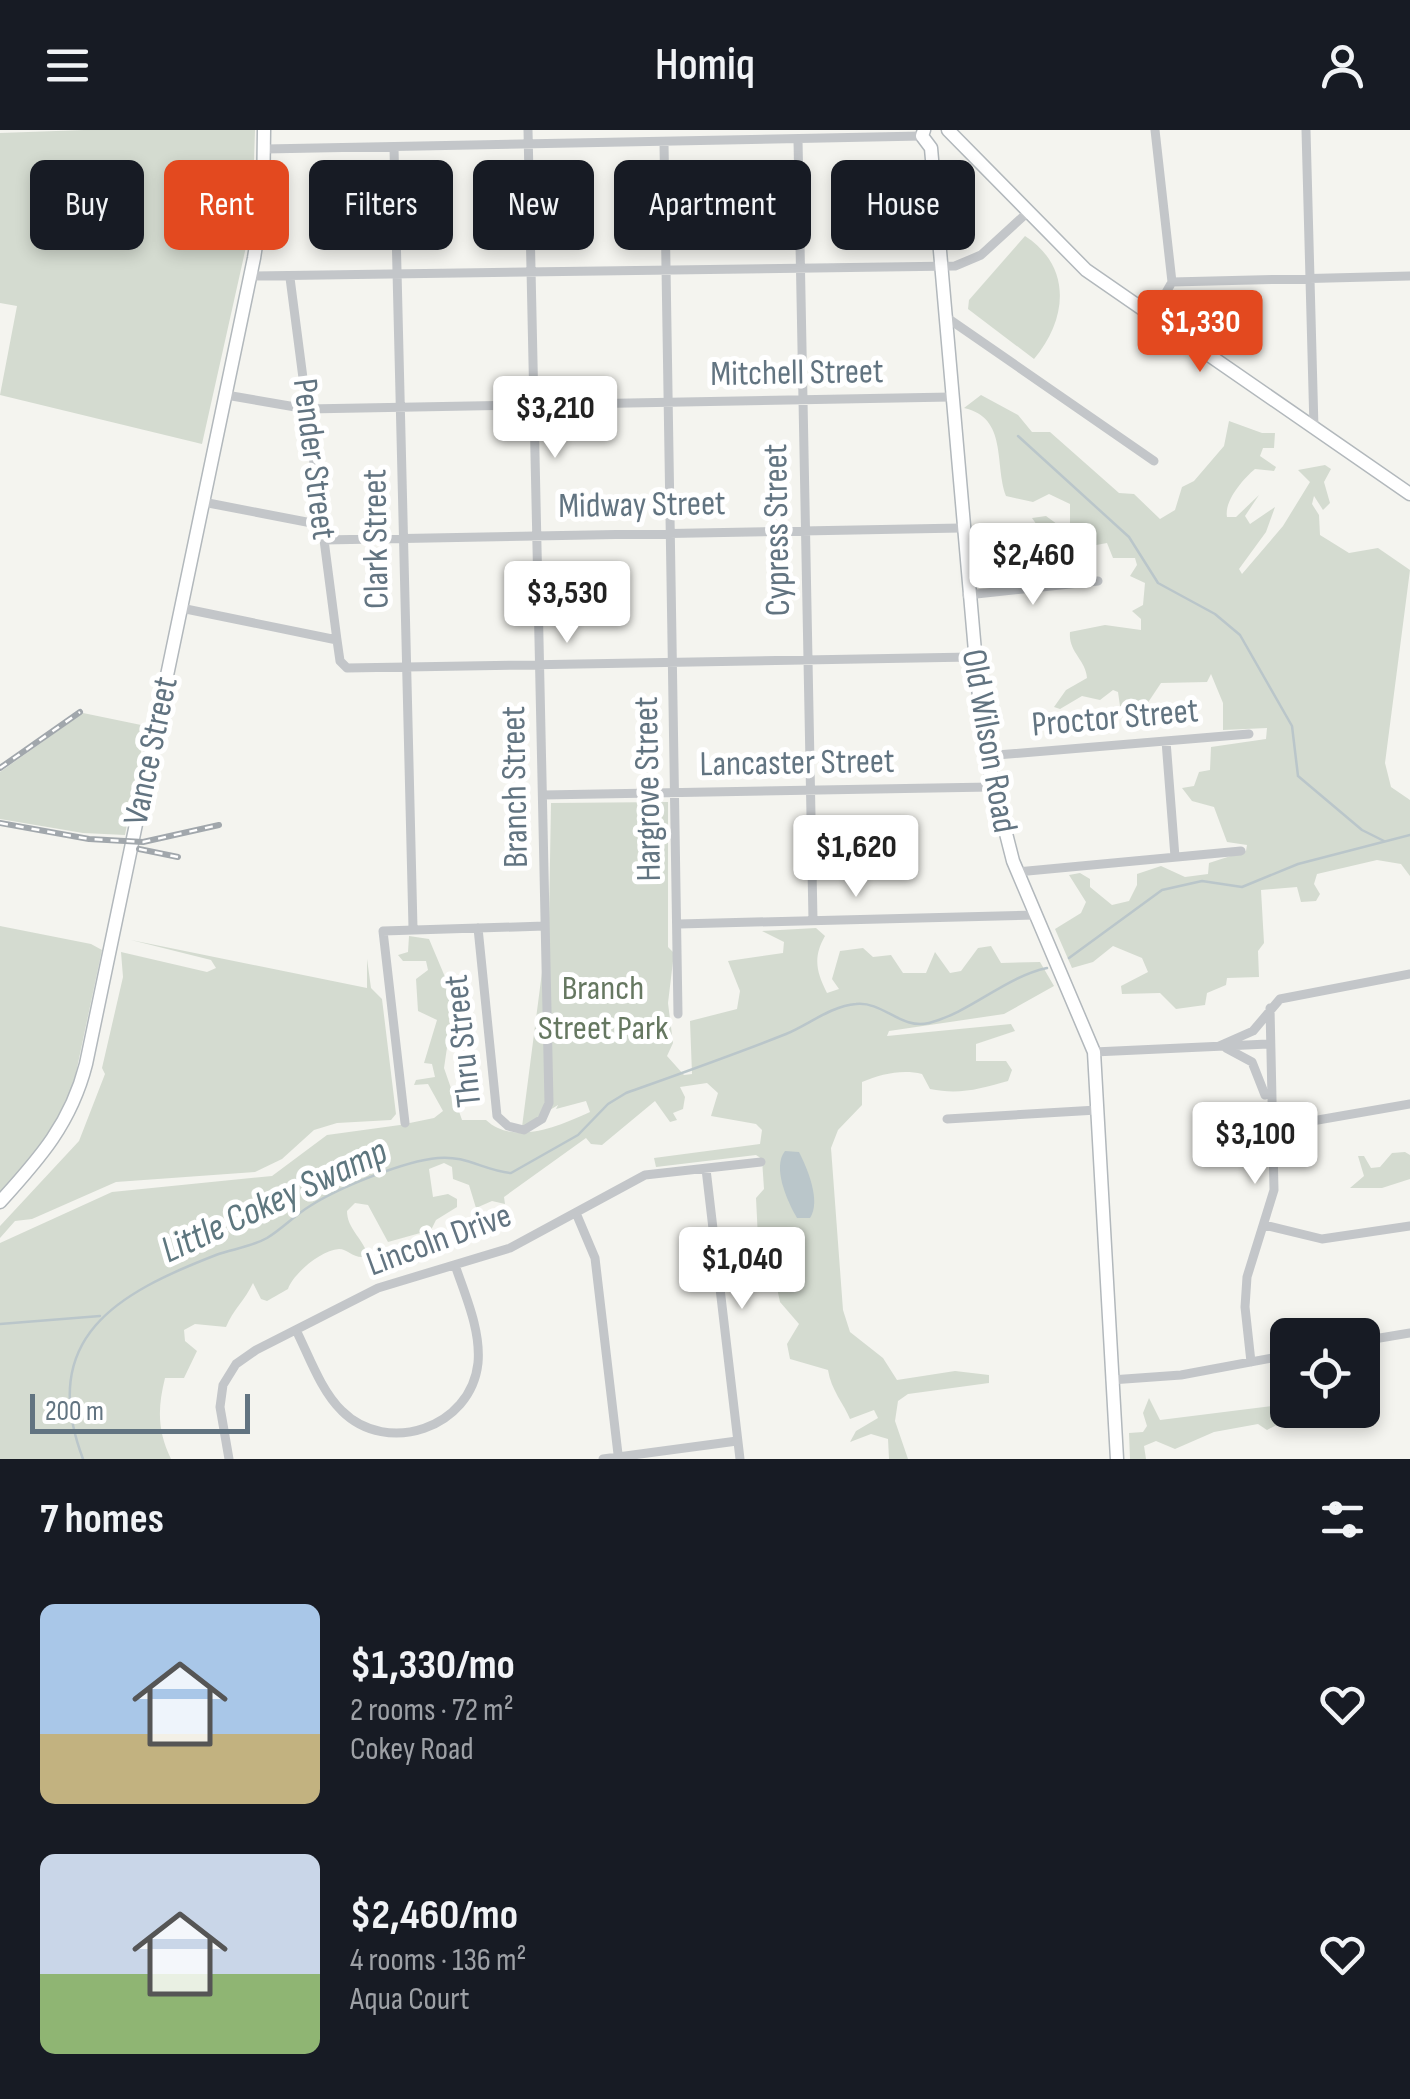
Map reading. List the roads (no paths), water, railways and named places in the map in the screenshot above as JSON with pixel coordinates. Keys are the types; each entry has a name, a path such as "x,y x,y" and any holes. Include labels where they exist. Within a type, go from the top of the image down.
{"street":[{"path":"264,130 262,213 250,276 940,267 974,260 1028,212"},
{"name":"Branch Street","path":"524,1130 542,1119 549,1104 528,130"},
{"path":"948,130 1086,270 1410,494"},
{"path":"1152,317 1172,282 1155,130"},
{"path":"1306,130 1314,428"},
{"path":"265,149 798,140 923,133"},
{"name":"Old Wilson Road","path":"923,133 930,148 972,657 985,756 1017,872 1094,1052 1117,1459"},
{"name":"Cypress Street","path":"798,140 813,920"},
{"name":"Hargrove Street","path":"664,143 678,1014"},
{"name":"Clark Street","path":"394,148 413,928"},
{"name":"Vance Street","path":"0,1202 51,1146 75,1104 250,276"},
{"path":"1172,282 1410,276"},
{"name":"Pender Street","path":"290,278 337,640"},
{"path":"945,316 1154,461"},
{"name":"Mitchell Street","path":"226,395 307,409 950,398"},
{"path":"203,502 322,525"},
{"name":"Midway Street","path":"324,540 961,528"},
{"path":"967,595 1098,582"},
{"path":"181,608 337,640 340,661 347,668 972,657"},
{"name":"Proctor Street","path":"985,756 1249,734"},
{"path":"1166,742 1175,857"},
{"name":"Lancaster Street","path":"543,795 991,787"},
{"path":"1017,872 1241,852"},
{"path":"679,924 1035,915"},
{"path":"405,1123 381,937 389,928 545,926"},
{"name":"Thru Street","path":"478,928 497,1116 508,1126 524,1130"},
{"path":"1219,1046 1253,1031 1280,1000 1410,974"},
{"path":"1251,1362 1246,1292 1274,1190 1270,1008"},
{"path":"1094,1052 1268,1044"},
{"path":"1219,1046 1252,1062 1270,1111"},
{"path":"1272,1128 1410,1104"},
{"path":"947,1119 1097,1110"},
{"name":"Lincoln Drive","path":"229,1459 220,1407 228,1374 245,1356 378,1288 510,1248 644,1176 761,1162"},
{"path":"706,1169 740,1459"},
{"path":"576,1214 595,1258 618,1454"},
{"path":"1264,1225 1322,1239 1410,1226"},
{"path":"296,1330 333,1402 352,1420 396,1434 426,1428 462,1403 476,1376 477,1343 455,1265"},
{"path":"1380,1338 1410,1332"},
{"path":"1111,1380 1181,1375 1270,1358"},
{"path":"603,1459 738,1441"}],"waterway":[{"path":"1018,436 1129,537 1158,583 1215,614 1240,635 1292,726 1298,776 1362,830 1384,841"},
{"name":"Little Cokey Swamp","path":"1069,958 1162,890 1202,881 1242,887 1298,864 1410,835"},
{"name":"Little Cokey Swamp","path":"83,1459 71,1417 71,1381 79,1351 96,1326 119,1304 147,1286 216,1255 261,1241 322,1199 408,1164 448,1158 511,1173 578,1135 608,1104 626,1093 786,1034 838,1008 866,1004 910,1023 929,1023 1047,968"},
{"path":"0,1324 100,1316"}],"railway":[{"path":"0,768 80,712"},
{"path":"0,823 89,839 143,842 219,825"},
{"path":"139,849 178,857"}],"park label":[{"name":"Branch Street Park","path":"603,1008"}]}
